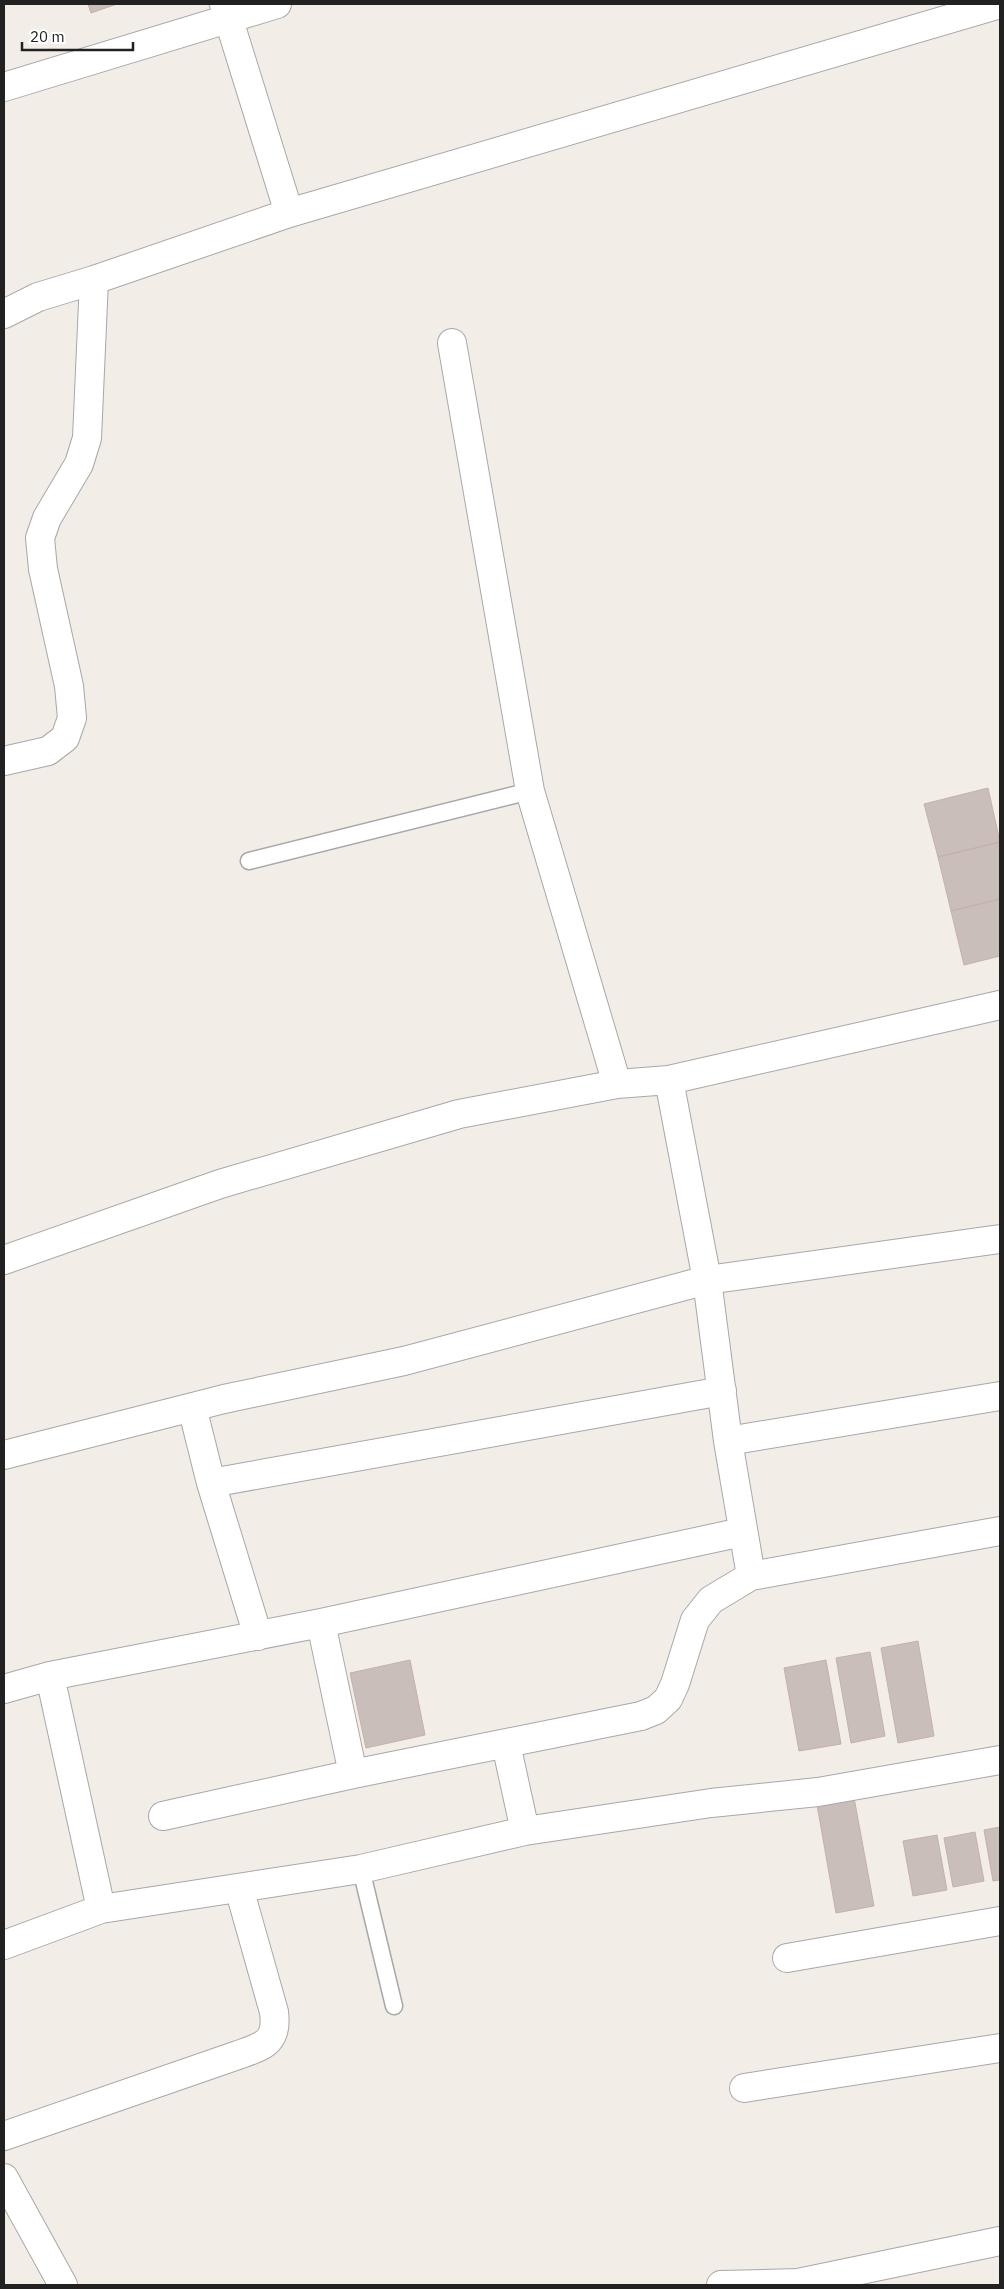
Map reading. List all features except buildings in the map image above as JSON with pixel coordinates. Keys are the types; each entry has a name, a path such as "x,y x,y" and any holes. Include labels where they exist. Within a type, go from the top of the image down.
{"street":[{"path":"4,88 227,11 277,4"},
{"path":"4,314 38,297 289,214 1000,4"},
{"path":"227,11 289,214"},
{"path":"4,761 48,750 65,738 72,718 69,686 43,569 40,538 47,518 79,464 87,438 94,280"},
{"path":"452,343 530,790 617,1084"},
{"path":"4,1260 220,1184 459,1114 617,1084 669,1080 1000,1005"},
{"path":"669,1080 707,1280 728,1441 751,1576"},
{"path":"4,1455 192,1407 404,1361 707,1280 1000,1239"},
{"path":"211,1483 722,1391"},
{"path":"728,1441 1000,1396"},
{"path":"192,1407 211,1483 258,1636"},
{"path":"163,1816 353,1774 641,1716 656,1710 668,1699 675,1684 695,1620 711,1600 751,1576 1000,1531"},
{"path":"4,1689 50,1676 321,1623 742,1532"},
{"path":"321,1623 353,1774"},
{"path":"50,1676 101,1909"},
{"path":"506,1744 525,1830"},
{"path":"4,1945 101,1909 362,1869 525,1830 711,1803 818,1792 1000,1760"},
{"path":"4,2136 258,2048 271,2039 276,2025 274,2012 239,1888"},
{"path":"786,1958 1000,1921"},
{"path":"744,2088 1000,2048"},
{"path":"4,2178 63,2285"},
{"path":"721,2285 798,2283 1000,2241"}],"lane":[{"path":"249,861 530,790"},
{"path":"362,1869 394,2006"}]}
